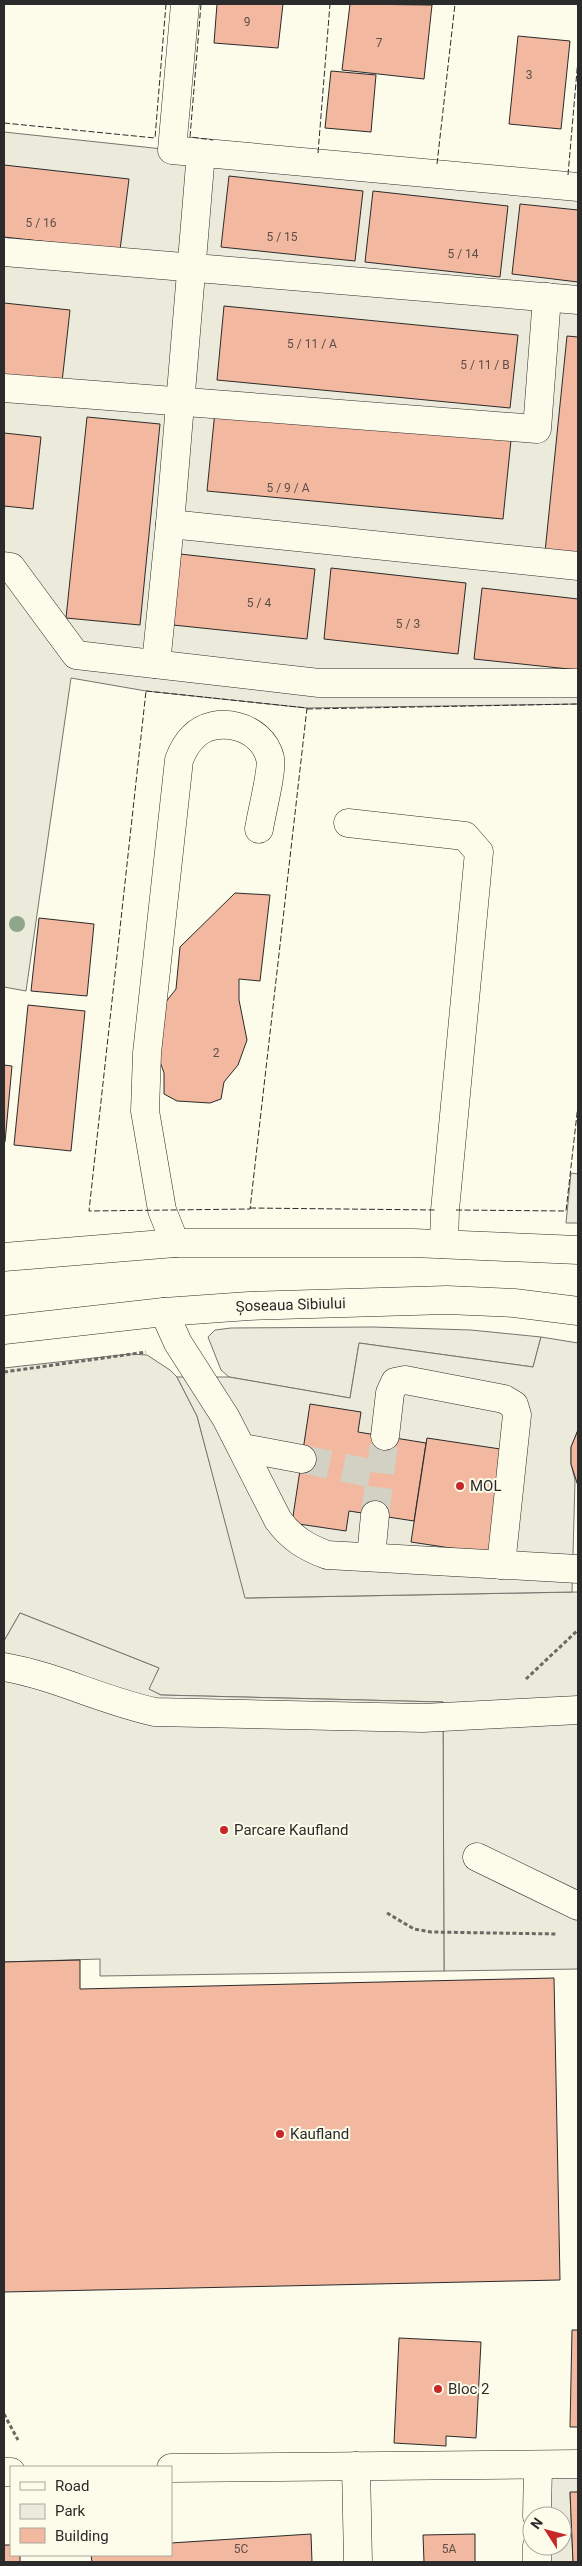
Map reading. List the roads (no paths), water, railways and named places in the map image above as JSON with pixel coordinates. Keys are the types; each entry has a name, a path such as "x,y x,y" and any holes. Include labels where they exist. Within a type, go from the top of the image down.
{"street":[{"path":"185,4 172,150 578,187"},
{"path":"156,664 170,524 201,153"},
{"path":"4,252 191,266 578,300"},
{"path":"4,388 537,429 547,297"},
{"path":"170,524 578,566"},
{"path":"4,566 11,567 76,655 319,683 578,683"},
{"path":"175,1243 162,1210 145,1111 147,1053 179,760 184,748 194,736 209,727 233,725 250,731 265,746 271,759 258,829"},
{"path":"348,823 464,836 479,852 445,1210 444,1244"},
{"path":"4,1257 175,1243 444,1244 578,1250"},
{"name":"Șoseaua Sibiului","path":"4,1330 164,1312 249,1306 447,1300 514,1302 578,1311"},
{"path":"164,1312 178,1343 243,1448 278,1520 288,1534 304,1546 327,1555 501,1566 578,1568"},
{"path":"385,1436 390,1393 396,1382 405,1380 504,1399 514,1405 517,1415 501,1566"},
{"path":"243,1448 302,1459"},
{"path":"370,1558 375,1515"},
{"path":"4,1667 34,1673 124,1706 155,1712 423,1718 488,1713 578,1710"},
{"path":"477,1857 578,1906"},
{"path":"172,2468 578,2464"},
{"path":"537,2506 538,2465"},
{"path":"356,2466 358,2562"}],"tunnel":[{"path":"375,1515 385,1436"},
{"path":"302,1459 379,1475"}],"place":[{"name":"MOL","path":"460,1486"},
{"name":"Parcare Kaufland","path":"224,1830"},
{"name":"Kaufland","path":"280,2134"},
{"name":"Bloc 2","path":"438,2389"}]}
